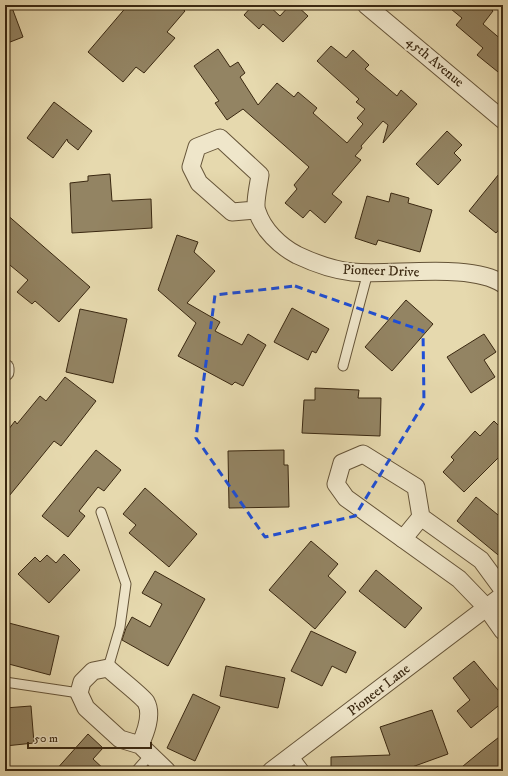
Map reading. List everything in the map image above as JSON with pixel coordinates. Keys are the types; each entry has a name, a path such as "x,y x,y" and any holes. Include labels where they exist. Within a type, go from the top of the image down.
{"street":[{"name":"45th Avenue","path":"366,5 503,120"},
{"path":"220,138 260,175 256,210 232,212 199,183 190,167 197,147 220,138"},
{"name":"Pioneer Drive","path":"256,210 271,235 289,250 308,260 328,267 352,272 469,272 503,284"},
{"path":"503,590 481,560 421,517 416,487 363,454 342,463 336,484 346,498 459,579 486,607 503,631"},
{"path":"403,539 421,517"},
{"path":"486,607 503,595"},
{"name":"Pioneer Lane","path":"271,771 486,607"},
{"path":"145,750 148,715 146,703 108,668 93,671 82,682 79,693 86,708 120,739 145,750 167,771"}],"lane":[{"path":"343,366 368,272"},
{"path":"101,512 126,584 120,627 108,668"},
{"path":"5,682 79,693"},
{"path":"136,771 145,750"},
{"path":"293,755 305,771"}],"highlighted area":[{"path":"295,286 423,331 424,403 355,516 265,537 196,438 215,295"}],"building":[{"path":"5,5 11,5 23,37 5,44"},
{"path":"128,5 178,5 185,11 167,32 175,38 144,73 136,67 123,82 88,52"},
{"path":"253,5 268,5 280,16 290,5 296,5 308,16 283,42 263,24 259,29 244,15"},
{"path":"446,5 486,5 493,11 483,24 503,41 503,76 477,55 483,48 456,25 462,18"},
{"path":"331,46 346,58 353,50 369,65 365,69 397,96 401,90 417,104 383,143 388,125 383,121 361,146 362,148 355,156 361,160 332,194 342,202 325,223 310,210 303,218 285,203 297,189 294,185 309,167 243,109 227,120 215,103 219,101 194,66 218,49 230,67 238,62 245,73 240,77 258,105 277,83 294,97 298,92 317,108 313,113 347,143 363,124 357,118 365,109 356,102 359,99 317,61"},
{"path":"54,102 92,131 78,150 68,142 67,139 53,158 27,138"},
{"path":"447,131 462,145 454,153 461,160 438,185 416,164"},
{"path":"503,169 503,225 496,233 469,211"},
{"path":"110,174 112,201 151,199 152,228 72,233 70,183 88,181 88,176"},
{"path":"391,193 409,198 408,203 432,210 420,252 378,240 376,245 355,238 367,196 389,202"},
{"path":"5,213 90,287 59,322 35,301 32,304 17,292 28,280 5,261"},
{"path":"177,235 198,242 194,252 215,271 187,303 220,322 215,331 242,345 248,334 266,345 243,386 235,382 232,385 178,356 196,323 158,290"},
{"path":"406,300 433,324 392,371 365,347"},
{"path":"292,308 329,329 316,353 312,351 308,360 274,342"},
{"path":"80,309 127,319 113,383 66,372"},
{"path":"484,334 496,352 484,360 495,377 471,393 447,357"},
{"path":"65,377 96,401 61,446 54,441 5,501 5,434 15,421 17,424 40,396 46,401"},
{"path":"315,388 359,390 358,398 381,398 380,436 302,433 304,400 315,400"},
{"path":"494,421 503,430 503,453 464,492 443,472 454,460 451,457 475,431 480,436"},
{"path":"96,450 121,470 104,491 98,487 79,511 85,516 68,537 42,516"},
{"path":"284,450 284,465 288,465 289,507 229,508 228,451"},
{"path":"145,488 197,534 169,567 129,533 136,525 123,514"},
{"path":"476,497 503,519 503,559 457,521"},
{"path":"311,541 338,564 328,576 346,592 315,629 269,590"},
{"path":"64,554 80,570 49,603 18,574 35,557 40,562 47,555 56,563"},
{"path":"376,570 422,608 405,628 359,591"},
{"path":"155,571 205,599 168,666 122,640 132,617 150,627 162,604 142,593"},
{"path":"5,622 59,636 50,675 5,663"},
{"path":"311,631 356,652 346,673 332,666 322,686 291,671"},
{"path":"474,661 503,696 503,702 471,728 457,711 470,700 453,678"},
{"path":"226,666 285,678 278,708 220,696"},
{"path":"193,694 220,707 195,761 167,748"},
{"path":"31,706 34,743 5,746 5,708"},
{"path":"432,710 448,754 401,771 331,771 331,757 390,755 380,727"},
{"path":"88,734 103,748 93,759 106,771 55,771"},
{"path":"503,734 503,771 457,771 485,748"}]}
